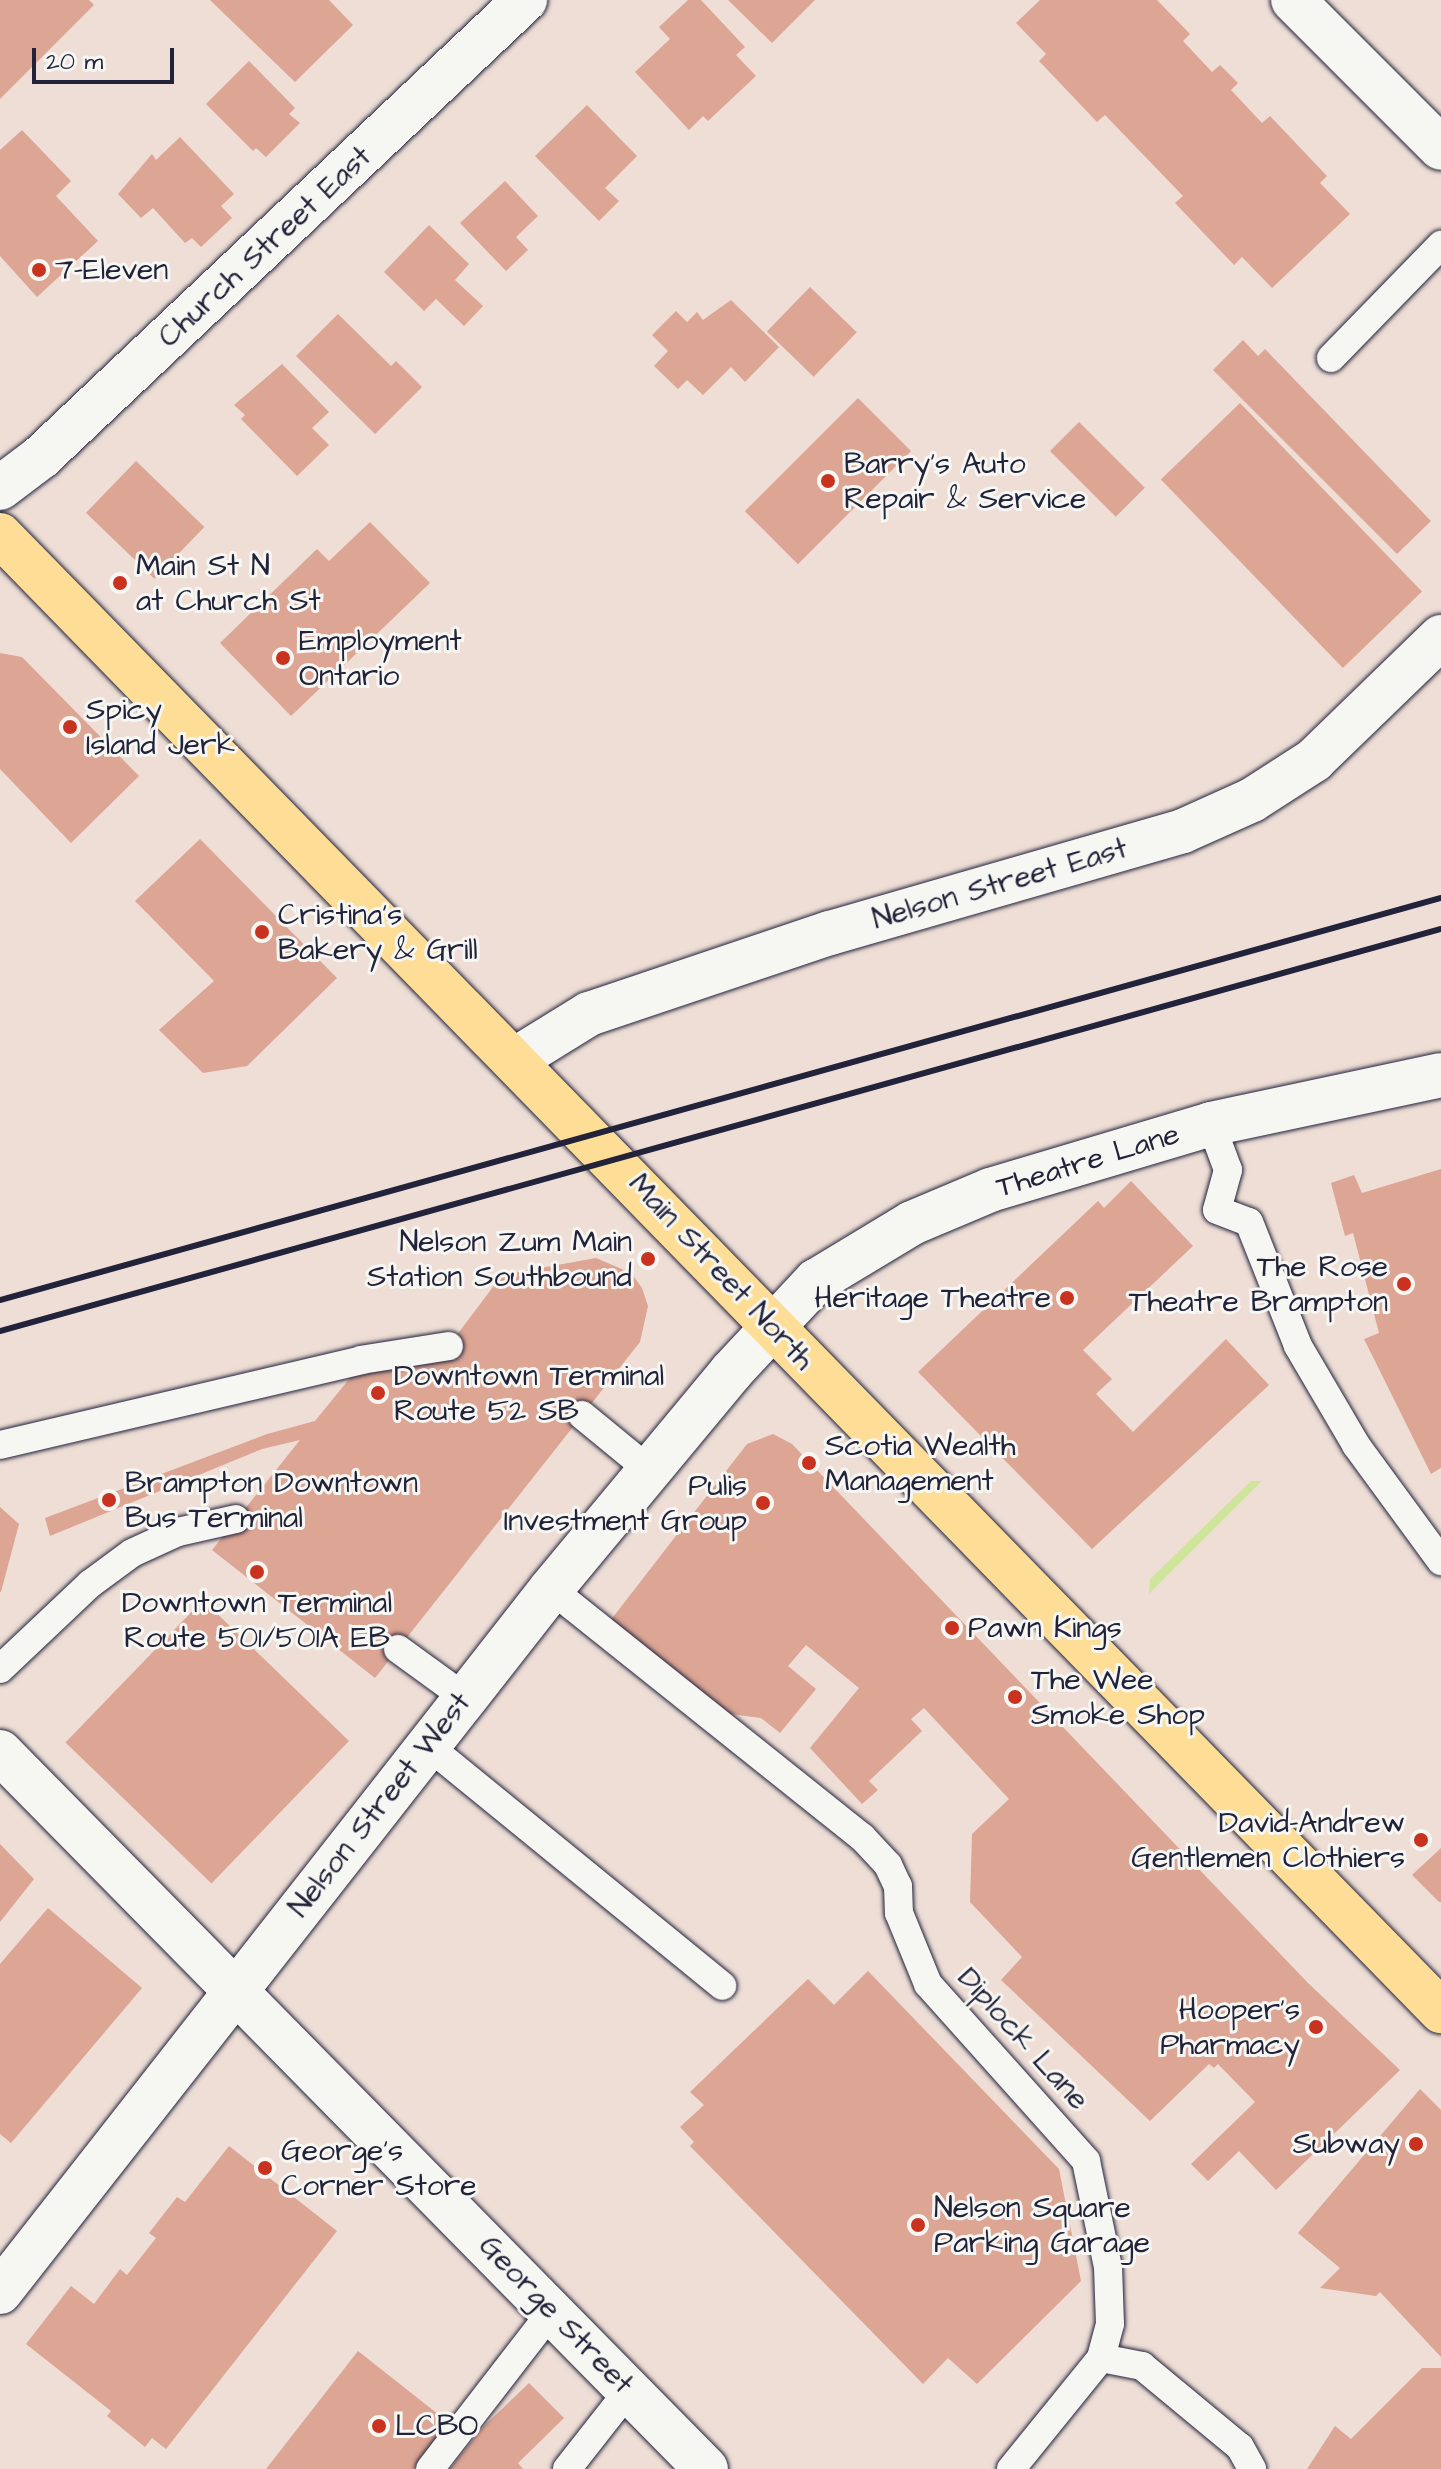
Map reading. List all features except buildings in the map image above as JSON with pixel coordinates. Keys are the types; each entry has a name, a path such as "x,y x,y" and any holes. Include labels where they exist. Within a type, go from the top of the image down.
{"main road":[{"name":"Main Street North","path":"0,535 516,1059 772,1328 1441,2011"}],"street":[{"name":"Church Street East","path":"0,488 52,447 525,0"},
{"path":"1293,0 1441,148"},
{"name":"Nelson Street East","path":"516,1059 589,1014 830,933 1211,819 1314,760 1441,637"},
{"name":"Theatre Lane","path":"772,1328 816,1281 912,1223 990,1190 1211,1124 1441,1075"},
{"name":"Nelson Street West","path":"0,2292 464,1697 649,1470 772,1328"},
{"name":"George Street","path":"0,1752 238,1988 706,2469"}],"lane":[{"path":"1331,358 1441,245"},
{"path":"1211,1124 1228,1170 1217,1210 1249,1222 1298,1346 1356,1445 1441,1561"},
{"path":"0,1445 361,1360 449,1346"},
{"path":"582,1415 649,1470"},
{"path":"0,1669 90,1584 132,1553 178,1532 236,1519"},
{"name":"Diplock Lane","path":"551,1589 862,1837 888,1865 898,1886 899,1913 928,1984 1086,2161 1108,2267 1110,2324 1101,2358 1011,2469"},
{"path":"398,1649 464,1697"},
{"path":"427,1745 722,1986"},
{"path":"430,2469 552,2311"},
{"path":"1101,2358 1142,2366 1240,2447 1252,2469"},
{"path":"567,2469 629,2390"}],"green space":[{"path":"1251,1481 1262,1481 1149,1594 1150,1579"}],"railway":[{"path":"0,1300 1441,898"},
{"path":"0,1331 1441,929"}],"place":[{"name":"7-Eleven","path":"39,270"},
{"name":"Barry’s Auto Repair & Service","path":"828,481"},
{"name":"Main St N at Church St","path":"120,583"},
{"name":"Employment Ontario","path":"283,658"},
{"name":"Spicy Island Jerk","path":"70,727"},
{"name":"Cristina's Bakery & Grill","path":"262,932"},
{"name":"Nelson Zum Main Station Southbound","path":"648,1259"},
{"name":"The Rose Theatre Brampton","path":"1404,1284"},
{"name":"Heritage Theatre","path":"1067,1298"},
{"name":"Downtown Terminal Route 52 SB","path":"378,1393"},
{"name":"Scotia Wealth Management","path":"809,1463"},
{"name":"Brampton Downtown Bus Terminal","path":"109,1500"},
{"name":"Pulis Investment Group","path":"763,1503"},
{"name":"Downtown Terminal Route 501/501A EB","path":"257,1572"},
{"name":"Pawn Kings","path":"952,1628"},
{"name":"The Wee Smoke Shop","path":"1015,1697"},
{"name":"David-Andrew Gentlemen Clothiers","path":"1421,1840"},
{"name":"Hooper's Pharmacy","path":"1316,2027"},
{"name":"Subway","path":"1416,2144"},
{"name":"George’s Corner Store","path":"265,2168"},
{"name":"Nelson Square Parking Garage","path":"918,2225"},
{"name":"LCBO","path":"379,2426"}]}
